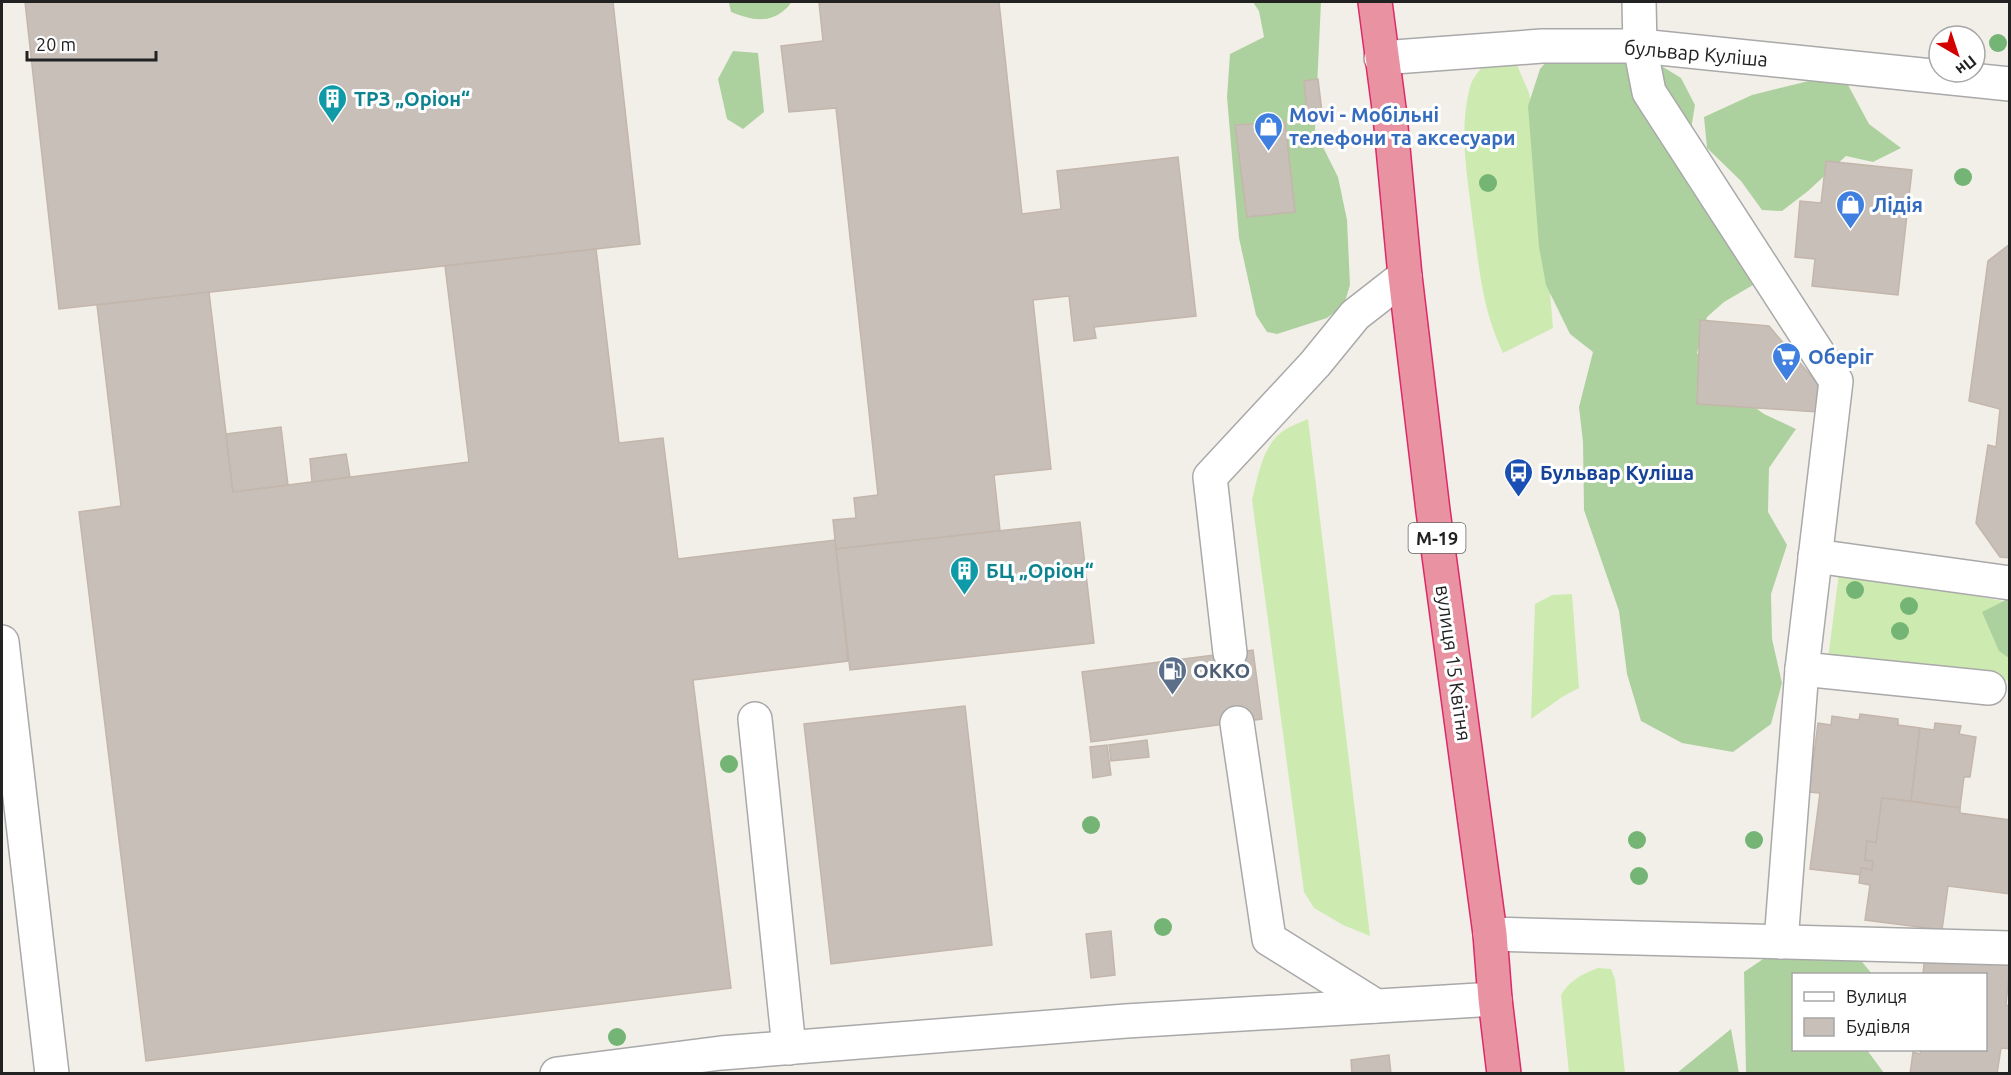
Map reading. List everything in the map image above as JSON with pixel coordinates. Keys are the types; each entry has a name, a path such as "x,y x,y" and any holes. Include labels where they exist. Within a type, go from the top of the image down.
{"highway":[{"name":"вулиця 15 Квітня","path":"1375,2 1390,116 1405,276 1490,934 1504,1074"}],"street":[{"path":"1639,2 1640,46 1649,92 1836,381 1802,669 1781,942"},
{"name":"бульвар Куліша","path":"1381,58 1542,46 1640,46 2010,84"},
{"path":"1230,653 1210,477 1315,364 1355,315 1405,276"},
{"path":"1815,556 2010,583"},
{"path":"2,642 52,1074"},
{"path":"1802,669 1989,688"},
{"path":"755,719 772,1057"},
{"path":"1237,723 1269,939 1376,1006"},
{"path":"1490,934 2010,948"},
{"path":"557,1074 721,1053 772,1057 1126,1021 1495,999"}],"green space":[{"path":"791,2 776,16 757,19 731,12 729,3"},
{"path":"1253,2 1321,2 1315,131 1338,177 1347,220 1350,285 1344,305 1327,318 1277,334 1267,332 1256,315 1239,238 1227,97 1230,54 1264,37 1259,11"},
{"path":"1563,42 1629,46 1681,78 1695,105 1690,135 1753,252 1753,285 1724,302 1707,317 1697,353 1720,382 1764,414 1796,429 1769,468 1768,512 1787,545 1771,594 1772,639 1782,683 1771,724 1733,752 1682,743 1641,721 1627,674 1619,611 1584,510 1583,442 1579,407 1593,352 1570,334 1546,285 1539,247 1528,106 1540,69"},
{"path":"1502,48 1517,65 1529,93 1537,134 1553,328 1503,353 1490,321 1483,290 1464,138 1466,104 1472,82 1483,66"},
{"path":"733,51 758,53 764,112 743,129 727,119 718,79"},
{"path":"1813,80 1848,85 1869,124 1901,148 1873,162 1846,156 1782,211 1762,210 1741,181 1707,148 1704,117 1752,95"},
{"path":"1308,419 1370,936 1343,925 1314,908 1304,892 1252,500 1259,470 1272,442 1286,429"},
{"path":"1839,573 2009,602 2009,681 1828,659"},
{"path":"1572,594 1579,688 1531,719 1535,604 1552,595"},
{"path":"2009,599 2009,658 1999,651 1982,612"},
{"path":"1807,929 1850,947 1871,973 1792,973 1792,1051 1868,1051 1884,1073 1746,1073 1744,972"},
{"path":"1598,968 1611,969 1615,979 1625,1073 1569,1073 1561,995 1577,978"},
{"path":"1731,1029 1739,1073 1677,1073"}],"building":[{"name":"ТРЗ „Оріон“","path":"25,2 613,2 640,244 59,309"},
{"path":"819,2 999,2 1022,214 1061,209 1057,171 1178,157 1196,316 1094,327 1096,338 1074,341 1069,296 1033,300 1051,469 994,475 1000,531 836,549 833,520 856,518 854,498 878,495 836,108 789,112 781,46 823,41"},
{"path":"1318,79 1322,112 1307,113 1304,81"},
{"path":"1285,122 1295,212 1247,217 1235,125"},
{"name":"Лідія","path":"1826,161 1912,170 1898,295 1812,286 1815,259 1795,257 1800,201 1821,203"},
{"path":"2010,244 2010,558 2000,557 1976,523 1988,445 1996,447 2000,409 1969,401 1988,261"},
{"path":"596,249 619,443 663,438 678,559 835,540 848,661 693,680 731,988 146,1061 79,512 121,506 97,305 209,292 233,492 469,462 445,266"},
{"path":"1700,320 1769,326 1822,389 1818,412 1697,404"},
{"path":"281,427 288,485 233,492 226,434"},
{"path":"346,454 350,477 312,482 310,459"},
{"name":"БЦ „Оріон“","path":"1080,522 1094,643 850,670 836,549"},
{"name":"ОККО","path":"1253,650 1262,719 1091,742 1082,672"},
{"path":"965,706 992,945 831,964 804,724"},
{"path":"1860,714 1898,719 1898,725 1920,728 1911,801 1882,798 1876,843 1867,841 1865,860 1873,861 1872,870 1861,868 1861,875 1810,869 1820,793 1809,792 1818,723 1831,725 1832,716 1859,720"},
{"path":"1935,723 1961,726 1959,734 1976,737 1970,777 1964,777 1960,808 1911,801 1920,728 1934,730"},
{"path":"1147,740 1149,757 1111,761 1109,745"},
{"path":"1107,745 1111,775 1093,778 1090,747"},
{"path":"1882,798 1960,808 1960,813 2010,820 2010,894 1948,886 1942,930 1865,920 1870,885 1859,883 1861,868 1872,870 1873,861 1865,860 1867,841 1876,843"},
{"path":"1111,931 1115,975 1091,978 1086,934"},
{"path":"1925,955 2010,965 2006,1005 2010,1006 2010,1049 2001,1048 1997,1074 1910,1074 1913,1052 1920,1054 1921,1051 1987,1051 1987,973 1923,973"},
{"path":"1389,1055 1391,1074 1352,1074 1351,1060"}],"place":[{"name":"ТРЗ „Оріон“","path":"333,124"},
{"name":"Movi - Мобільні телефони та аксесуари","path":"1268,152"},
{"name":"Лідія","path":"1851,230"},
{"name":"Оберіг","path":"1787,382"},
{"name":"Бульвар Куліша","path":"1519,498"},
{"name":"БЦ „Оріон“","path":"965,596"},
{"name":"ОККО","path":"1172,696"}]}
